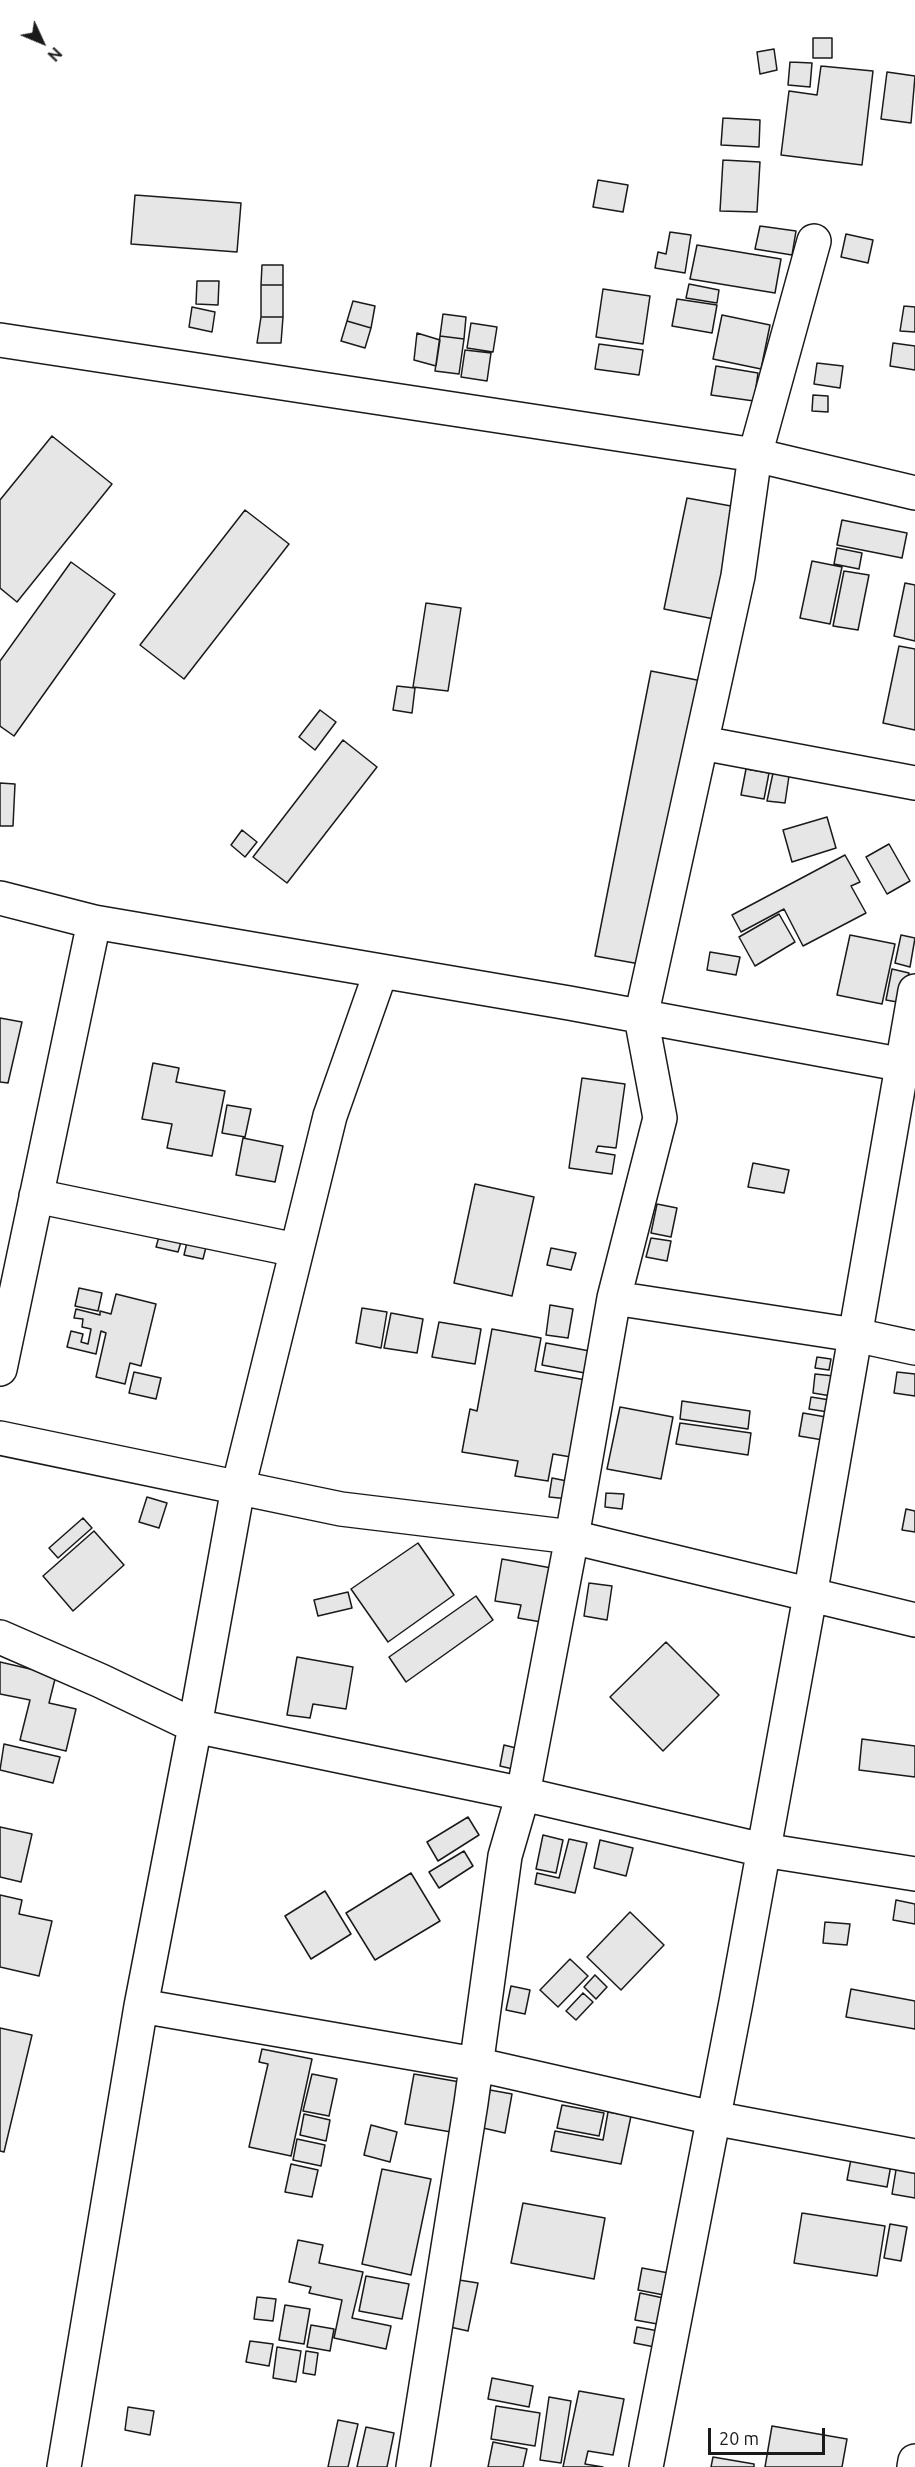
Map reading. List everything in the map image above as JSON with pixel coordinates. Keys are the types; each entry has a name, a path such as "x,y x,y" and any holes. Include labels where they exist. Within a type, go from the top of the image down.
{"street":[{"path":"413,2467 469,2115 505,1856 523,1794 572,1538 614,1298 660,1118 641,1017 738,576 755,455 814,241"},
{"path":"0,340 755,455 915,493"},
{"path":"702,742 915,783"},
{"path":"0,898 94,922 909,1066"},
{"path":"0,1369 94,922"},
{"path":"64,2467 141,2006 238,1488 330,1116 381,971"},
{"path":"646,2467 810,1596 855,1335 909,1066 915,992"},
{"path":"36,1196 296,1250"},
{"path":"614,1298 855,1335 915,1348"},
{"path":"0,1438 341,1509 572,1538 915,1620"},
{"path":"0,1637 195,1725 523,1794 763,1850 915,1874"},
{"path":"141,2006 475,2064 713,2118 915,2156"},
{"path":"914,2467 915,2461"}],"building":[{"path":"813,38 832,38 832,58 813,58"},
{"path":"774,49 777,70 760,74 757,52"},
{"path":"790,62 812,63 810,87 788,85"},
{"path":"821,66 873,71 862,165 781,155 789,91 817,95"},
{"path":"887,72 915,76 911,123 881,119"},
{"path":"723,118 760,120 759,147 721,145"},
{"path":"723,160 760,162 757,212 720,211"},
{"path":"598,180 628,185 623,212 593,207"},
{"path":"135,195 241,203 237,252 131,244"},
{"path":"760,226 796,231 792,255 755,249"},
{"path":"670,232 691,235 685,273 655,268 658,252 666,254"},
{"path":"846,234 873,240 868,263 841,257"},
{"path":"697,245 781,259 775,293 690,279"},
{"path":"262,265 283,265 283,285 261,285"},
{"path":"197,281 219,281 218,305 196,304"},
{"path":"689,284 719,290 717,303 686,298"},
{"path":"261,285 283,285 283,317 261,317"},
{"path":"603,289 650,296 643,344 596,337"},
{"path":"677,299 717,305 712,333 672,326"},
{"path":"353,301 375,306 371,328 347,321"},
{"path":"904,306 915,307 915,332 900,331"},
{"path":"192,307 215,312 212,332 189,327"},
{"path":"443,314 466,317 464,339 440,336"},
{"path":"722,315 770,325 761,369 713,359"},
{"path":"261,317 283,317 281,343 257,343"},
{"path":"347,321 371,328 365,348 341,341"},
{"path":"471,323 497,327 493,352 467,348"},
{"path":"417,333 440,340 436,366 414,360"},
{"path":"440,336 464,339 459,374 435,371"},
{"path":"893,343 915,346 915,370 890,366"},
{"path":"599,344 643,350 639,375 595,369"},
{"path":"465,350 491,353 487,381 461,377"},
{"path":"817,363 843,366 840,388 814,384"},
{"path":"716,366 758,373 754,401 711,395"},
{"path":"813,395 828,396 828,412 812,411"},
{"path":"52,436 112,484 17,602 0,588 0,500"},
{"path":"687,498 742,508 719,620 664,609"},
{"path":"245,510 289,544 184,679 140,645"},
{"path":"842,520 907,533 902,558 837,545"},
{"path":"837,548 862,553 859,569 834,564"},
{"path":"812,561 842,567 830,624 800,618"},
{"path":"71,562 115,594 14,736 0,726 0,661"},
{"path":"844,571 869,575 858,630 833,626"},
{"path":"905,583 915,585 915,641 894,636"},
{"path":"426,603 461,608 448,691 413,687"},
{"path":"899,646 915,649 915,730 883,723"},
{"path":"651,671 707,682 651,966 595,956"},
{"path":"397,686 415,688 412,713 393,710"},
{"path":"320,710 336,722 315,750 299,737"},
{"path":"343,740 377,767 287,883 253,857"},
{"path":"746,769 769,773 764,799 741,795"},
{"path":"773,773 789,776 785,803 767,801"},
{"path":"0,783 15,784 13,826 0,826"},
{"path":"827,817 836,848 792,862 783,830"},
{"path":"242,830 257,842 245,857 231,845"},
{"path":"889,844 910,881 887,894 866,857"},
{"path":"845,855 860,882 851,886 866,913 803,946 784,909 741,932 732,915"},
{"path":"779,914 795,942 755,966 739,937"},
{"path":"850,935 895,944 882,1004 837,995"},
{"path":"901,935 915,938 910,967 895,963"},
{"path":"710,952 740,957 736,975 707,970"},
{"path":"892,969 909,973 903,1003 886,1000"},
{"path":"0,1018 22,1022 8,1083 0,1082"},
{"path":"153,1063 179,1068 176,1082 225,1091 212,1156 167,1148 172,1124 142,1119"},
{"path":"582,1078 625,1084 616,1148 598,1146 596,1152 615,1155 612,1174 569,1168"},
{"path":"227,1105 251,1109 245,1137 222,1133"},
{"path":"243,1138 283,1146 275,1182 236,1175"},
{"path":"753,1163 789,1170 784,1193 748,1187"},
{"path":"475,1184 534,1197 512,1296 454,1283"},
{"path":"657,1204 677,1208 671,1237 651,1233"},
{"path":"161,1230 183,1235 178,1252 156,1247"},
{"path":"189,1234 208,1239 203,1259 184,1255"},
{"path":"651,1238 671,1241 667,1261 646,1257"},
{"path":"551,1248 576,1253 571,1270 547,1265"},
{"path":"79,1288 102,1293 98,1311 75,1306"},
{"path":"116,1294 156,1304 141,1366 130,1363 125,1384 96,1377 106,1333 101,1331 96,1354 67,1347 71,1331 83,1334 81,1342 88,1344 91,1329 82,1327 83,1319 74,1318 76,1309 100,1315 100,1311 111,1314"},
{"path":"550,1305 573,1309 568,1338 546,1335"},
{"path":"362,1308 387,1312 381,1348 356,1343"},
{"path":"391,1313 423,1319 417,1353 384,1348"},
{"path":"439,1322 481,1329 475,1364 432,1357"},
{"path":"492,1329 541,1338 535,1371 586,1380 571,1457 553,1454 548,1481 515,1476 518,1461 462,1452 470,1409 477,1411"},
{"path":"546,1343 590,1351 585,1373 542,1365"},
{"path":"817,1357 831,1359 829,1370 815,1368"},
{"path":"134,1372 161,1378 156,1399 129,1393"},
{"path":"897,1372 915,1374 915,1396 894,1393"},
{"path":"815,1374 834,1376 831,1396 813,1393"},
{"path":"811,1397 830,1400 828,1412 809,1409"},
{"path":"682,1401 750,1411 748,1429 680,1419"},
{"path":"620,1407 673,1417 661,1479 607,1469"},
{"path":"803,1413 826,1417 823,1440 799,1436"},
{"path":"680,1423 751,1433 748,1455 676,1444"},
{"path":"552,1478 572,1482 569,1499 549,1497"},
{"path":"606,1493 624,1494 622,1509 605,1507"},
{"path":"147,1497 167,1503 159,1528 139,1522"},
{"path":"906,1509 915,1511 915,1532 902,1530"},
{"path":"83,1518 92,1528 58,1558 49,1548"},
{"path":"94,1531 124,1565 73,1611 43,1576"},
{"path":"418,1543 454,1595 388,1642 351,1589"},
{"path":"502,1559 557,1569 547,1623 518,1618 521,1605 495,1601"},
{"path":"589,1583 612,1586 607,1620 584,1616"},
{"path":"348,1592 352,1608 318,1616 314,1600"},
{"path":"476,1596 493,1620 406,1682 389,1657"},
{"path":"666,1642 719,1695 663,1751 610,1697"},
{"path":"297,1657 353,1667 346,1709 313,1704 310,1718 287,1715"},
{"path":"0,1662 56,1675 49,1703 76,1709 66,1751 20,1740 30,1700 0,1694"},
{"path":"862,1739 915,1746 915,1777 859,1770"},
{"path":"4,1744 60,1757 53,1783 0,1770"},
{"path":"504,1745 520,1749 517,1770 500,1766"},
{"path":"468,1817 479,1835 438,1861 427,1842"},
{"path":"0,1827 32,1834 21,1882 0,1877"},
{"path":"543,1835 563,1840 556,1873 536,1869"},
{"path":"569,1839 587,1843 575,1893 535,1884 537,1873 559,1878"},
{"path":"600,1840 633,1848 626,1876 594,1868"},
{"path":"464,1851 473,1866 439,1888 429,1872"},
{"path":"411,1873 440,1921 375,1960 346,1913"},
{"path":"325,1891 351,1934 311,1959 285,1916"},
{"path":"0,1895 22,1900 19,1914 52,1921 39,1976 0,1967"},
{"path":"896,1900 915,1904 915,1924 893,1920"},
{"path":"630,1912 664,1945 621,1990 587,1957"},
{"path":"825,1922 850,1924 847,1945 823,1943"},
{"path":"570,1959 588,1976 558,2007 540,1990"},
{"path":"595,1975 607,1987 596,1999 584,1987"},
{"path":"511,1986 530,1990 525,2014 506,2010"},
{"path":"851,1989 915,2001 915,2029 846,2017"},
{"path":"583,1993 593,2002 576,2020 566,2011"},
{"path":"0,2028 32,2035 4,2152 0,2151"},
{"path":"262,2049 312,2059 291,2156 249,2147 268,2064 259,2062"},
{"path":"312,2074 337,2079 329,2116 303,2111"},
{"path":"414,2074 460,2082 451,2132 405,2124"},
{"path":"490,2090 512,2094 505,2133 483,2128"},
{"path":"562,2105 604,2113 599,2136 557,2128"},
{"path":"608,2112 631,2116 621,2164 551,2151 555,2131 603,2140"},
{"path":"304,2114 330,2120 326,2141 300,2135"},
{"path":"371,2125 397,2132 390,2162 364,2155"},
{"path":"297,2139 325,2145 321,2166 293,2160"},
{"path":"851,2159 891,2165 887,2187 847,2180"},
{"path":"291,2164 318,2170 312,2197 285,2192"},
{"path":"897,2164 915,2167 915,2198 892,2194"},
{"path":"382,2169 431,2179 411,2275 362,2264"},
{"path":"523,2203 605,2218 594,2279 511,2263"},
{"path":"802,2213 885,2226 877,2276 794,2263"},
{"path":"890,2224 907,2227 901,2261 884,2258"},
{"path":"298,2240 323,2245 319,2263 363,2272 352,2318 391,2326 386,2349 334,2338 342,2300 309,2293 311,2287 289,2282"},
{"path":"642,2268 674,2274 669,2296 638,2290"},
{"path":"366,2276 409,2284 402,2319 359,2311"},
{"path":"459,2280 478,2283 468,2331 450,2327"},
{"path":"640,2293 668,2299 663,2325 635,2320"},
{"path":"257,2297 276,2299 273,2321 254,2319"},
{"path":"285,2305 310,2309 304,2344 279,2340"},
{"path":"311,2325 334,2329 330,2351 307,2347"},
{"path":"637,2327 664,2332 660,2348 634,2343"},
{"path":"250,2341 273,2344 269,2366 246,2362"},
{"path":"277,2347 301,2351 296,2382 273,2378"},
{"path":"306,2351 318,2353 315,2375 303,2373"},
{"path":"492,2378 533,2386 529,2407 488,2399"},
{"path":"579,2391 624,2399 613,2455 588,2451 585,2464 603,2467 563,2467"},
{"path":"549,2397 571,2401 561,2463 540,2460"},
{"path":"496,2406 540,2413 535,2446 491,2439"},
{"path":"128,2407 154,2411 150,2435 125,2430"},
{"path":"338,2420 358,2424 348,2467 328,2467"},
{"path":"772,2426 847,2439 842,2467 765,2467"},
{"path":"366,2427 394,2433 387,2467 357,2467"},
{"path":"493,2442 527,2449 523,2467 488,2467"},
{"path":"713,2457 754,2464 754,2467 711,2467"}]}
